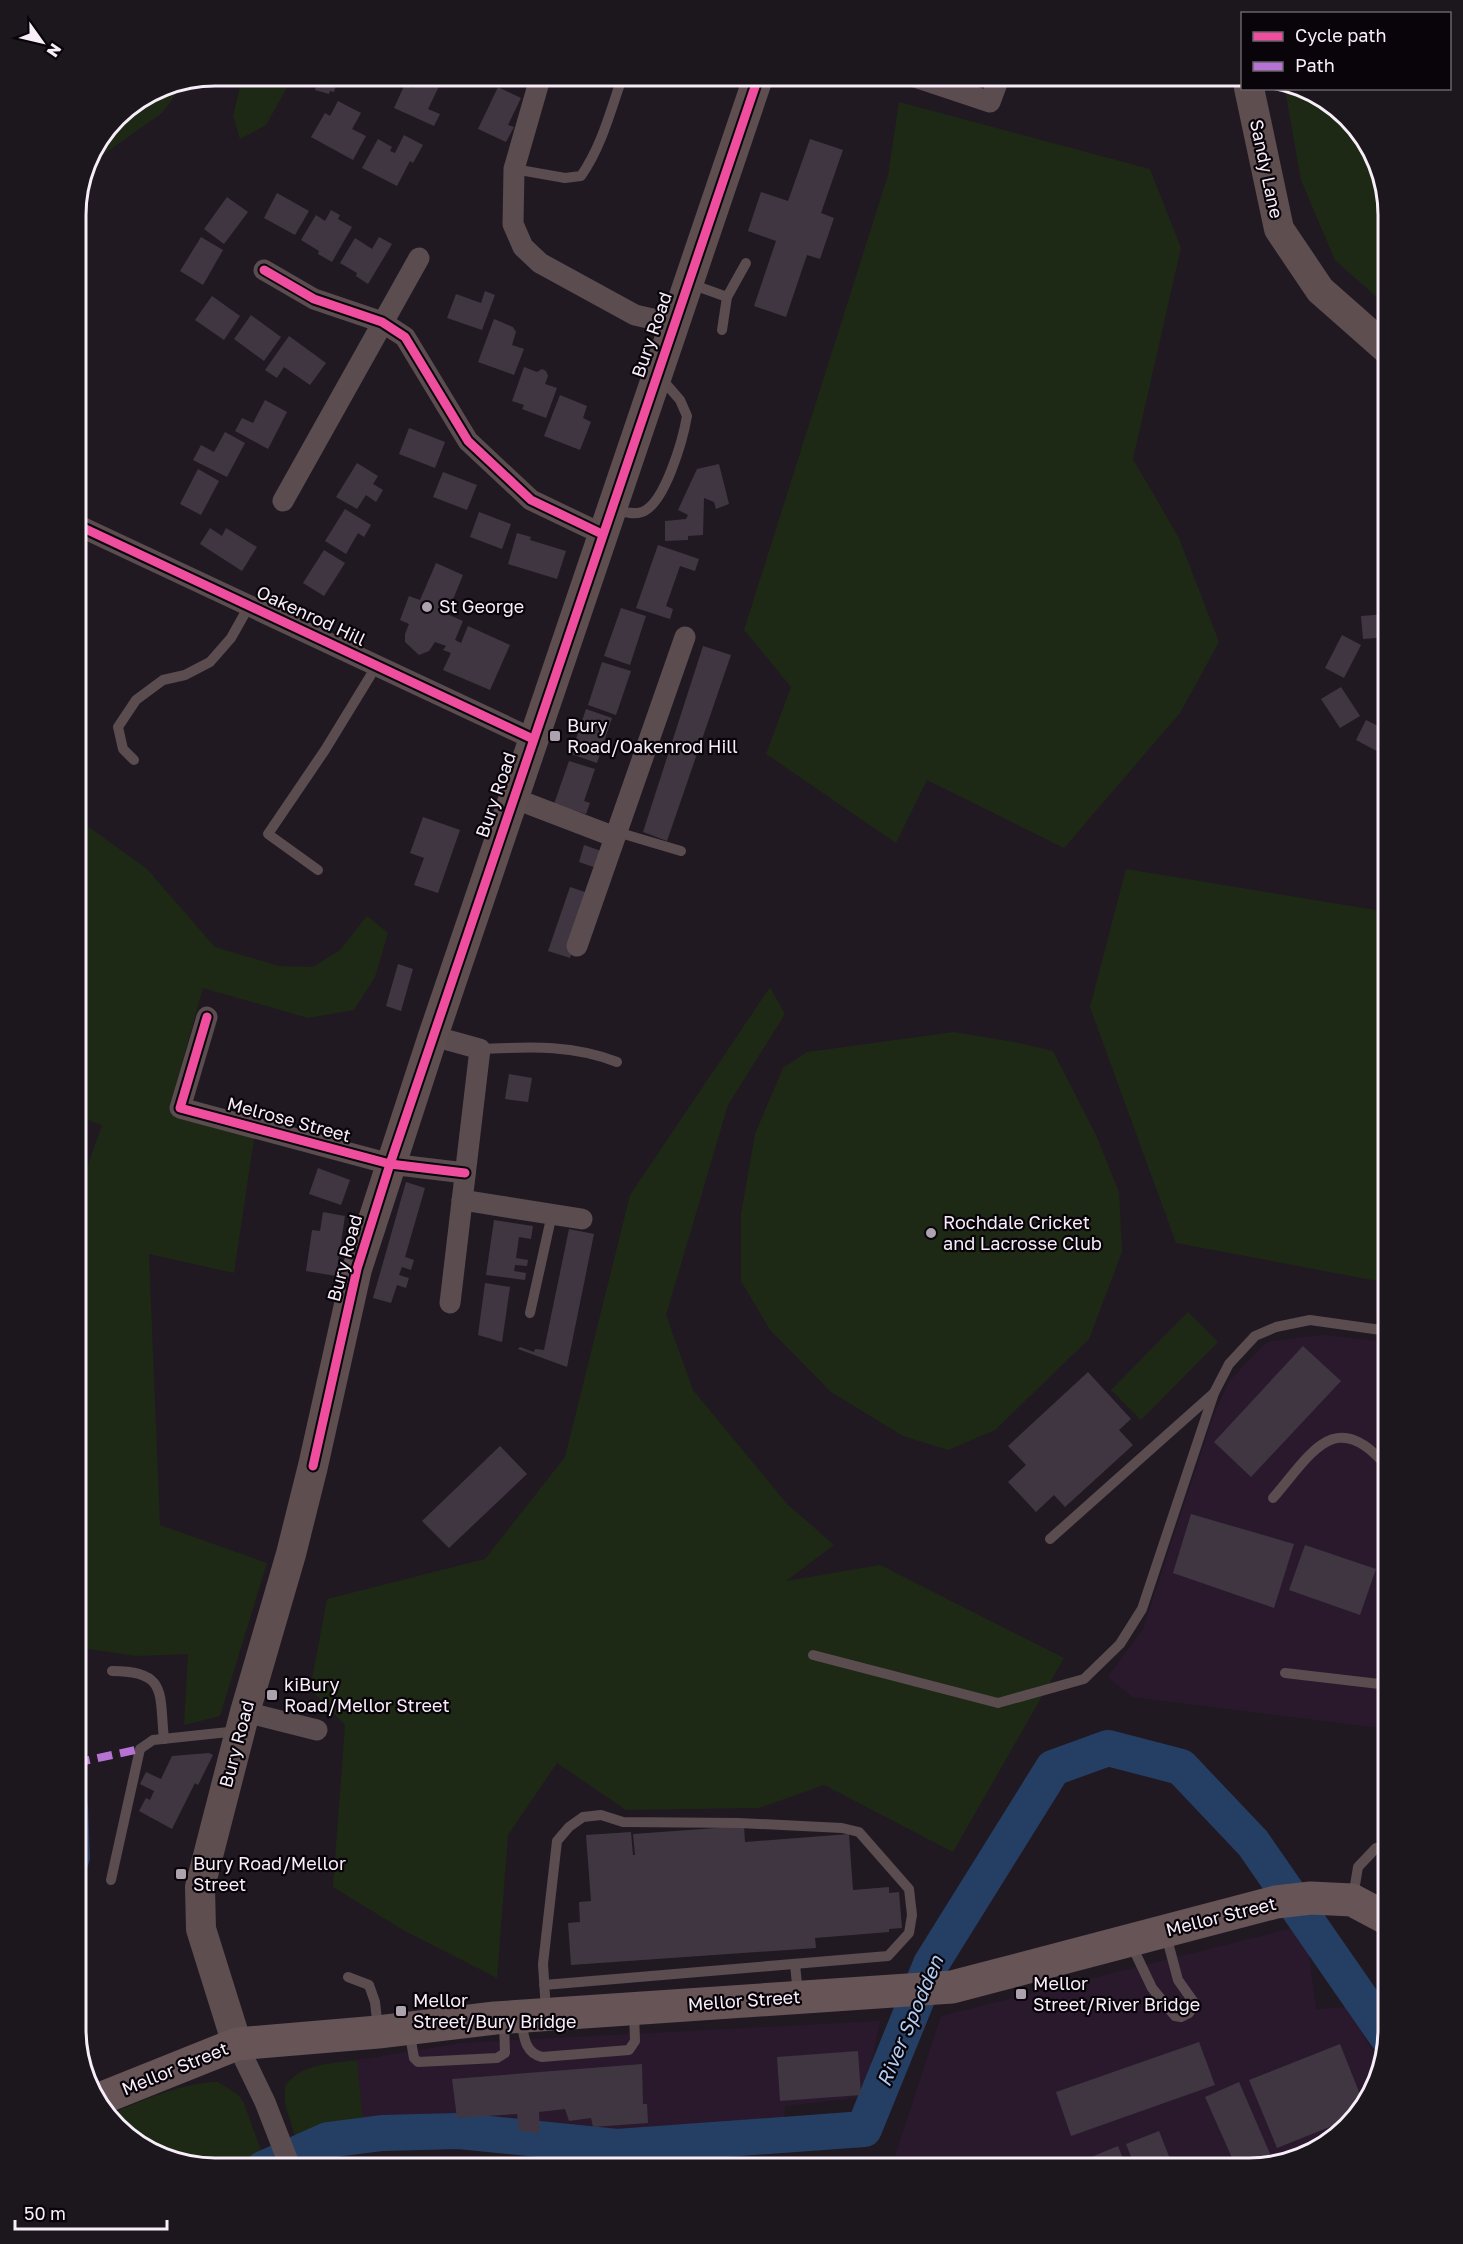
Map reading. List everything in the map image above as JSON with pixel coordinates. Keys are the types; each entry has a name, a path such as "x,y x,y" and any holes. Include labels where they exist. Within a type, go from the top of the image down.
{"main road":[{"name":"Bury Road","path":"237,2044 201,1929 201,1887 243,1722 308,1488 357,1269 513,798 755,86"},
{"name":"Sandy Lane","path":"1249,90 1279,229 1320,290 1378,341"},
{"name":"Mellor Street","path":"105,2097 237,2044 393,2030 528,2008 634,2008 952,1987 1276,1902 1311,1898 1352,1900 1378,1914"}],"street":[{"path":"538,86 514,168 513,224 523,247 540,262 635,315 674,324"},
{"path":"942,86 990,102 996,86"},
{"path":"283,501 420,258"},
{"path":"264,270 314,299 382,322 405,337 468,441 531,500 607,522"},
{"name":"Oakenrod Hill","path":"86,529 533,739"},
{"path":"577,946 685,637"},
{"path":"513,798 616,835"},
{"name":"Melrose Street","path":"207,1017 180,1108 390,1164 465,1173"},
{"path":"433,1036 480,1049 450,1303"},
{"path":"462,1200 582,1219"},
{"path":"243,1722 317,1730"},
{"path":"237,2044 265,2102 287,2158"}],"lane":[{"path":"514,168 565,178 581,176 602,137 618,86"},
{"path":"722,330 727,297 746,263"},
{"path":"688,283 727,297"},
{"path":"607,522 648,509 654,503 669,476 686,425 686,410 657,374"},
{"path":"134,760 123,749 118,727 136,700 163,680 185,675 210,662 231,638 249,606"},
{"path":"318,870 268,834 325,750 377,665"},
{"path":"616,835 681,851"},
{"path":"480,1049 548,1046 595,1054 617,1062"},
{"path":"530,1313 552,1214"},
{"path":"813,1655 998,1704 1084,1679 1120,1644 1142,1609 1214,1393 1229,1364 1255,1336 1276,1327 1310,1320 1378,1330"},
{"path":"1050,1539 1214,1393"},
{"path":"1273,1498 1311,1454 1330,1438 1346,1437 1365,1444 1378,1458"},
{"path":"112,1671 133,1671 150,1677 156,1683 159,1691 164,1739"},
{"path":"1285,1673 1378,1684"},
{"path":"111,1880 140,1749 153,1740 243,1722"},
{"path":"602,1815 623,1822 739,1823 842,1828 859,1832 909,1888 912,1915 909,1933 888,1956 795,1964 528,2008 543,1964 557,1841 569,1827 583,1817 602,1815"},
{"path":"1352,1900 1358,1868 1378,1848"},
{"path":"1130,1941 1152,1988 1174,2016 1181,2017 1189,2013 1195,2004 1178,1980 1165,1931"},
{"path":"795,1964 798,1998"},
{"path":"348,1977 369,1985 375,2002 393,2030"}],"shaded area":[{"path":"1322,1335 1378,1341 1378,1728 1133,1697 1108,1677 1143,1629 1213,1417 1229,1381 1267,1342"},
{"path":"1305,1925 1316,2009 1348,2007 1374,2055 1371,2071 1364,2086 1356,2101 1345,2114 1320,2137 1290,2152 1274,2156 1257,2158 895,2158 941,2016"},
{"path":"880,2021 864,2097 785,2106 784,2124 654,2139 519,2131 456,2121 362,2123 357,2060 461,2043"}],"green space":[{"path":"240,86 288,86 266,125 240,139 233,116"},
{"path":"179,91 162,113 99,157 123,123 143,107"},
{"path":"1285,91 1320,107 1333,118 1356,143 1371,173 1378,215 1378,298 1335,260 1301,180"},
{"path":"899,102 1150,169 1181,248 1133,459 1179,538 1219,642 1180,713 1064,848 927,780 896,843 766,754 791,687 744,630 888,175"},
{"path":"86,825 147,869 215,947 279,966 313,967 340,950 367,916 388,933 375,977 354,1010 308,1018 203,988 169,1109 254,1139 234,1273 149,1254 160,1525 267,1563 220,1716 184,1725 188,1654 136,1656 85,1649 85,1172 102,1125 85,1119"},
{"path":"1126,869 1378,910 1378,1281 1176,1243 1090,1007"},
{"path":"770,987 785,1014 728,1105 666,1315 693,1390 787,1504 834,1545 786,1581 880,1565 1064,1658 953,1852 824,1785 759,1808 626,1810 557,1763 508,1835 497,1978 403,1930 333,1887 345,1725 310,1689 327,1599 485,1559 565,1457 630,1195"},
{"name":"Rochdale Cricket and Lacrosse Club","path":"954,1032 1053,1051 1096,1135 1119,1192 1122,1252 1089,1339 995,1430 948,1450 903,1436 831,1392 770,1330 741,1281 741,1214 755,1134 783,1068 807,1052"},
{"path":"1188,1312 1218,1342 1141,1420 1111,1390"},
{"path":"357,2060 363,2123 298,2145 285,2104 285,2086 292,2078 308,2069"},
{"path":"218,2082 237,2094 243,2101 262,2153 251,2158 206,2158 173,2152 143,2137 116,2112 176,2089"}],"water":[{"path":"85,1795 88,1805 90,1859 85,1875"}],"building":[{"path":"316,86 336,86 334,92 330,91 329,94 315,90"},
{"path":"404,86 413,88 414,86 439,86 428,109 440,114 434,126 394,108"},
{"path":"498,87 521,98 508,125 514,127 506,142 478,129"},
{"path":"338,101 361,113 352,129 366,136 353,160 311,137 325,113 330,116"},
{"path":"404,135 423,145 413,163 410,161 397,186 362,168 378,139 392,147 390,151 395,153"},
{"path":"810,139 843,150 821,213 834,218 820,259 807,255 786,317 754,306 776,241 748,231 761,192 788,201"},
{"path":"277,193 309,211 295,235 264,218"},
{"path":"227,197 248,212 224,244 204,229"},
{"path":"331,210 340,215 338,219 352,227 332,262 301,240 316,215 325,221"},
{"path":"201,237 223,250 203,285 180,271"},
{"path":"379,237 392,244 368,284 356,276 357,273 340,263 355,238 372,249"},
{"path":"485,291 495,295 482,330 447,318 456,294 481,303"},
{"path":"212,296 240,316 224,340 195,320"},
{"path":"251,315 281,337 264,361 234,339"},
{"path":"494,319 513,327 516,332 512,345 524,349 514,375 478,362"},
{"path":"289,336 326,363 310,385 284,367 277,378 265,370"},
{"path":"524,367 537,372 542,369 546,371 548,376 545,384 557,388 546,418 522,409 524,405 512,401"},
{"path":"560,395 587,406 583,418 591,422 580,450 544,436"},
{"path":"265,400 287,412 268,449 235,431 242,418 253,423"},
{"path":"409,428 445,442 435,468 399,454"},
{"path":"225,432 245,443 227,477 193,460 201,445 214,452"},
{"path":"357,463 378,476 373,484 383,490 376,502 366,495 357,509 336,497"},
{"path":"719,464 729,504 716,509 714,502 704,498 703,535 688,536 688,540 665,541 665,521 686,519 688,515 678,510 697,469"},
{"path":"198,469 219,481 201,515 180,504"},
{"path":"443,472 477,485 467,510 433,497"},
{"path":"345,509 371,525 364,537 358,533 346,554 325,541"},
{"path":"479,512 511,524 502,549 470,537"},
{"path":"210,528 222,536 226,528 257,547 242,571 200,544"},
{"path":"517,533 531,537 530,540 566,551 557,579 508,564"},
{"path":"658,545 699,559 695,571 680,566 666,606 673,609 670,619 636,608"},
{"path":"324,550 345,563 324,596 303,583"},
{"path":"436,563 463,575 447,614 463,621 455,640 461,643 468,626 510,645 490,690 443,670 451,653 443,650 446,646 435,642 429,651 419,655 405,642 409,624 400,620 409,596 420,600"},
{"path":"621,608 646,616 630,665 604,656"},
{"path":"1378,615 1378,638 1363,639 1361,616"},
{"path":"1342,635 1361,645 1344,678 1325,668"},
{"path":"703,646 731,655 667,841 643,832"},
{"path":"602,662 631,671 616,715 588,705"},
{"path":"1341,687 1360,716 1340,728 1321,699"},
{"path":"586,709 612,718 597,763 571,754"},
{"path":"1366,720 1378,726 1378,752 1356,740"},
{"path":"569,761 595,769 584,801 590,803 586,814 554,804"},
{"path":"423,817 460,830 438,893 414,885 424,858 410,853"},
{"path":"584,845 607,853 602,870 579,862"},
{"path":"570,887 591,894 570,958 548,951"},
{"path":"398,964 413,969 401,1011 386,1006"},
{"path":"509,1074 532,1078 528,1102 505,1099"},
{"path":"318,1168 350,1180 341,1205 309,1194"},
{"path":"406,1182 425,1188 405,1257 414,1260 411,1270 402,1267 399,1275 409,1278 406,1288 397,1285 391,1303 373,1298"},
{"path":"323,1212 345,1216 336,1276 306,1271 312,1230 320,1231"},
{"path":"494,1220 533,1226 531,1239 519,1237 516,1258 528,1260 527,1266 515,1265 514,1271 526,1273 525,1280 486,1275"},
{"path":"569,1229 594,1234 567,1367 518,1349 520,1347 534,1352 535,1349 544,1350"},
{"path":"485,1283 510,1287 502,1342 478,1335"},
{"path":"1303,1346 1341,1381 1251,1477 1214,1442"},
{"path":"1088,1372 1131,1419 1119,1430 1133,1445 1065,1507 1054,1495 1036,1512 1008,1482 1026,1465 1008,1446"},
{"path":"500,1446 527,1474 449,1548 422,1521"},
{"path":"1191,1514 1294,1544 1274,1608 1173,1573"},
{"path":"1305,1545 1376,1569 1360,1615 1289,1590"},
{"path":"209,1753 213,1755 198,1785 195,1783 172,1829 139,1811 146,1798 150,1800 154,1791 140,1784 146,1772 161,1779 172,1756"},
{"path":"744,1826 745,1842 849,1834 853,1890 889,1887 889,1893 899,1892 902,1928 889,1929 889,1932 815,1938 816,1948 571,1965 568,1923 580,1922 579,1902 591,1901 586,1835 631,1832 633,1855 635,1855 633,1834"},
{"path":"1199,2042 1215,2085 1071,2136 1056,2092"},
{"path":"1340,2044 1360,2094 1334,2125 1277,2148 1249,2080"},
{"path":"858,2051 861,2095 780,2101 777,2057"},
{"path":"642,2064 643,2104 647,2104 648,2123 593,2127 591,2118 569,2121 565,2109 539,2112 540,2133 519,2131 517,2114 457,2118 452,2079"},
{"path":"1239,2082 1271,2156 1232,2158 1205,2097"},
{"path":"1159,2131 1170,2158 1132,2158 1126,2144"},
{"path":"1320,2137 1290,2152 1279,2154"},
{"path":"1118,2146 1123,2158 1089,2158"}],"waterway":[{"name":"River Spodden","path":"288,2158 328,2140 382,2133 459,2131 617,2147 864,2129 931,1964 1053,1768 1108,1748 1181,1767 1253,1843 1378,2023"}],"marked path":[{"path":"85,1761 140,1749"}],"cycle path":[{"path":"313,1466 357,1269 390,1164 755,86"},
{"path":"264,270 314,299 382,322 405,337 468,441 531,500 602,534"},
{"path":"86,529 533,739"},
{"path":"207,1017 180,1108 390,1164 465,1173"}],"place":[{"name":"St George","path":"427,607"},
{"name":"Bury Road/Oakenrod Hill","path":"555,736"},
{"name":"Rochdale Cricket and Lacrosse Club","path":"931,1233"},
{"name":"kiBury Road/Mellor Street","path":"272,1695"},
{"name":"Bury Road/Mellor Street","path":"181,1874"},
{"name":"Mellor Street/River Bridge","path":"1021,1994"},
{"name":"Mellor Street/Bury Bridge","path":"401,2011"}]}
